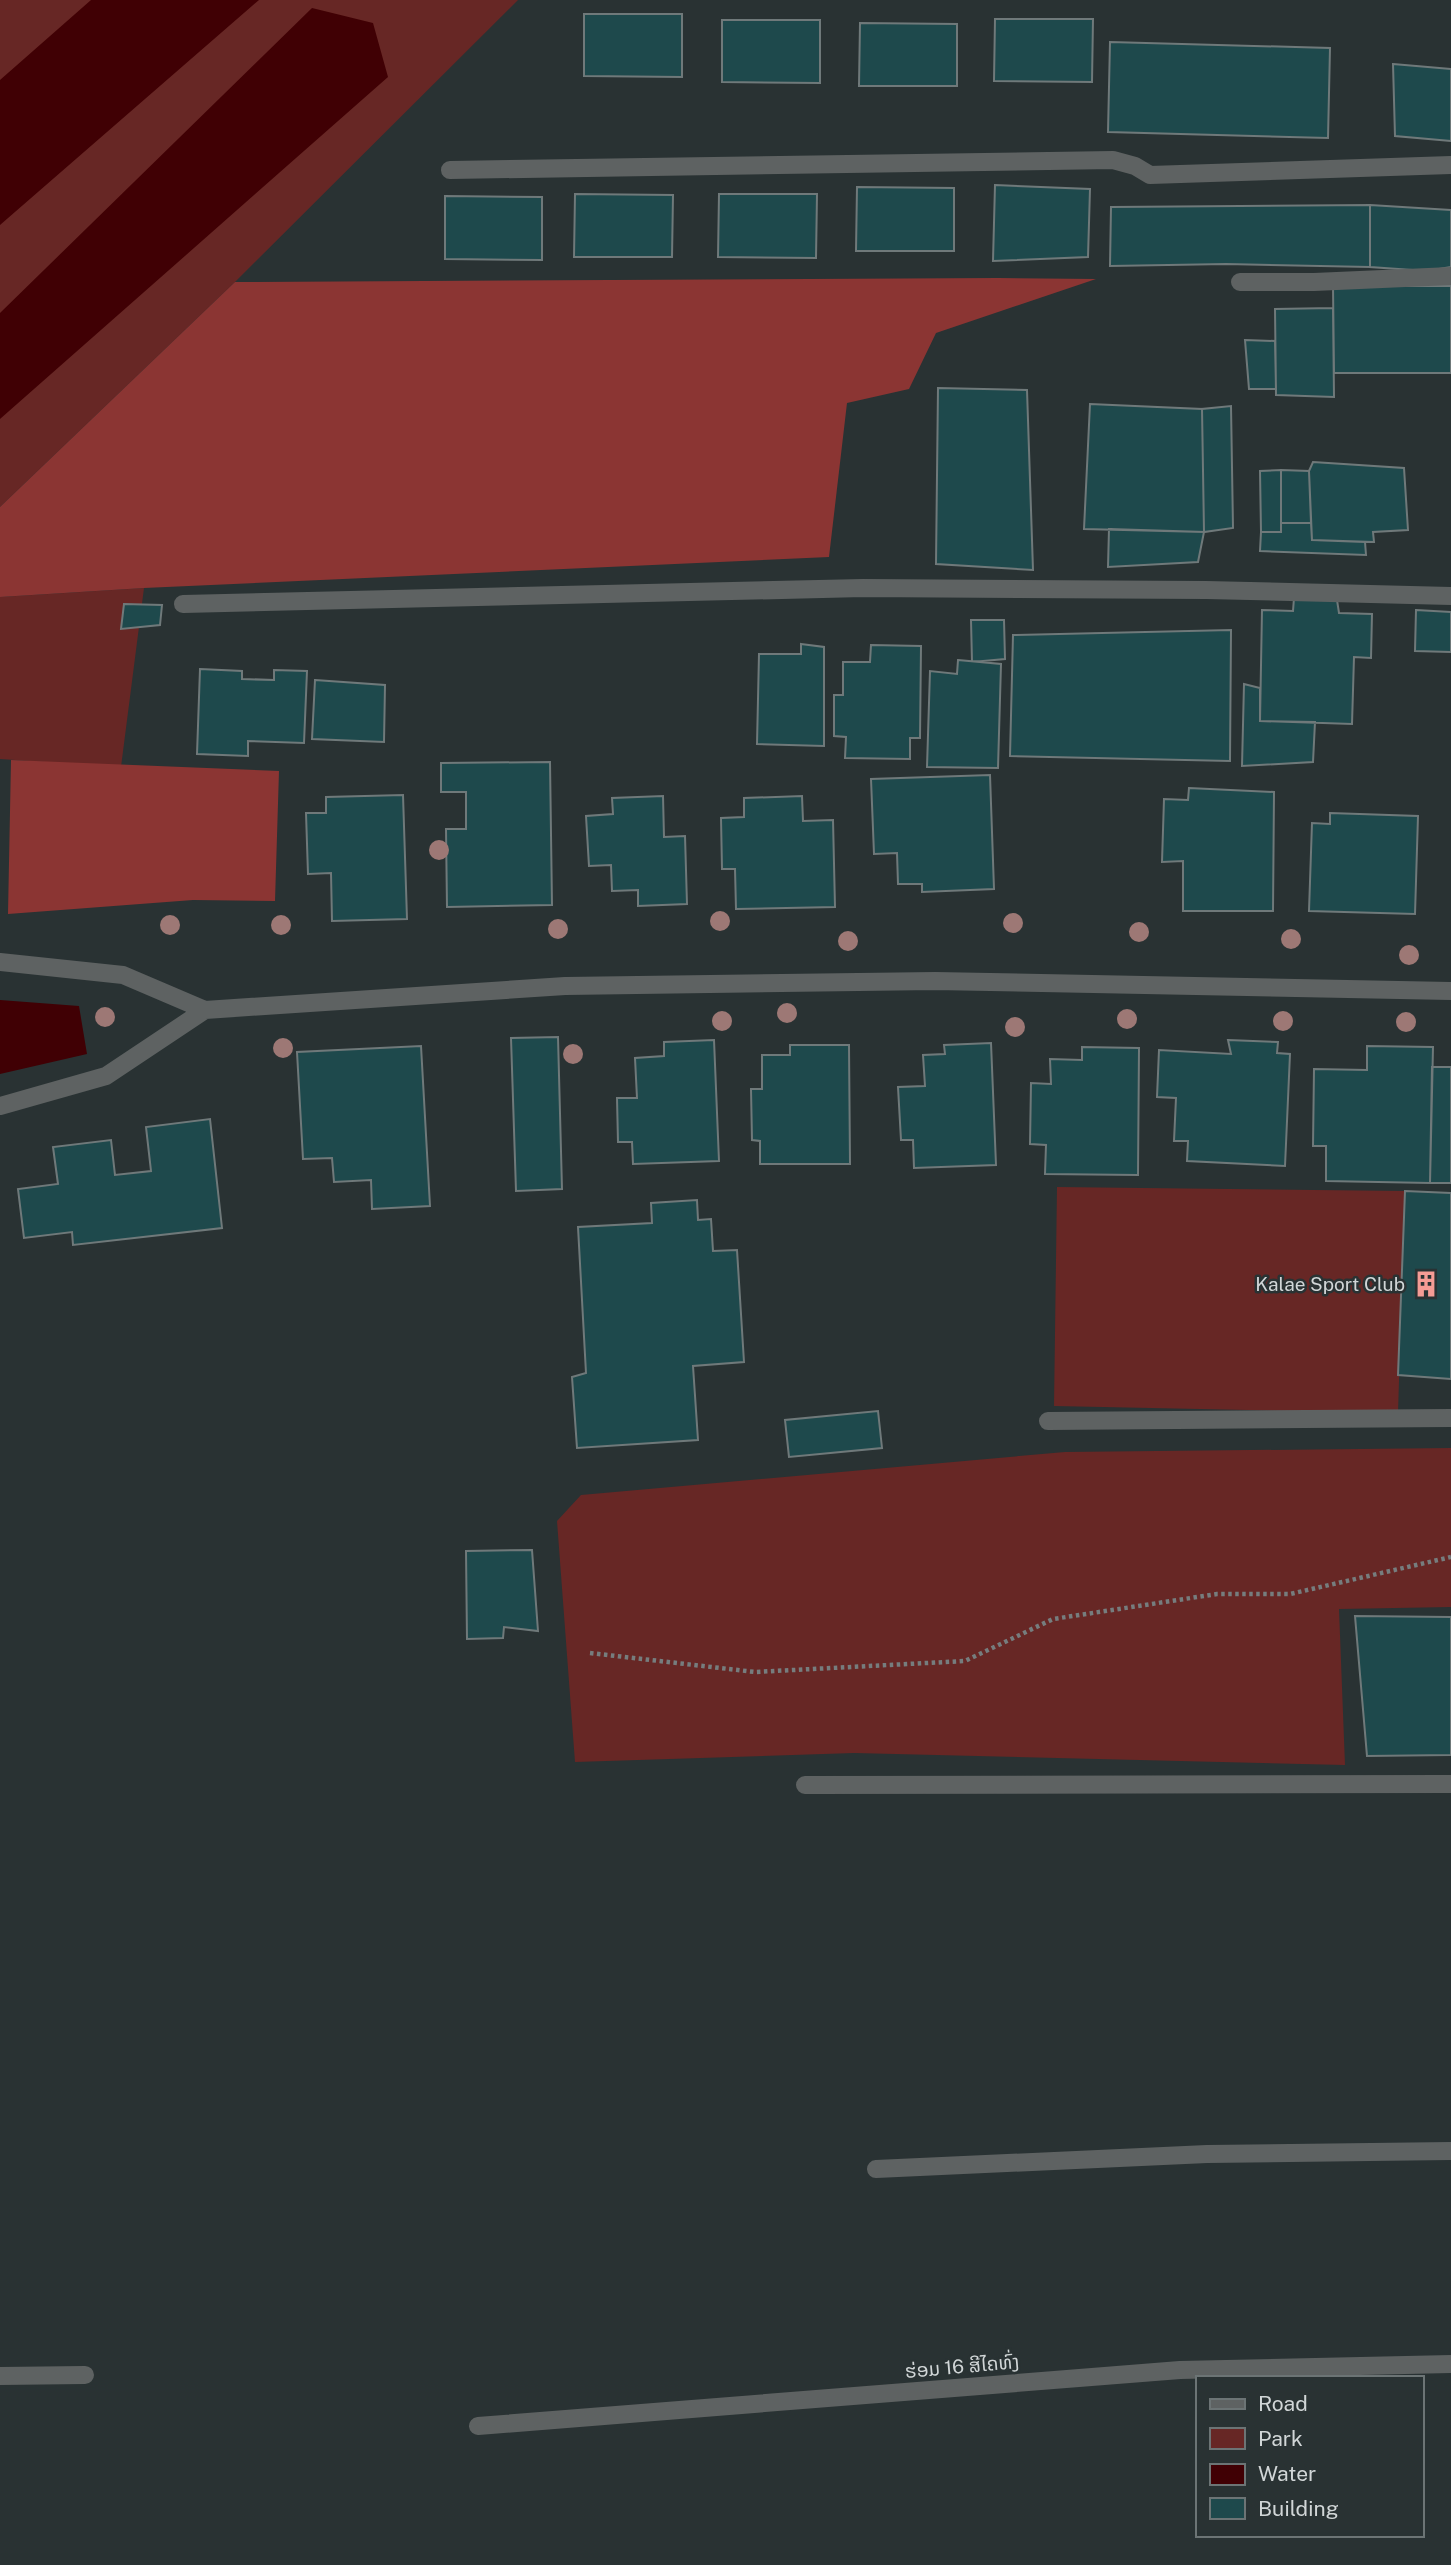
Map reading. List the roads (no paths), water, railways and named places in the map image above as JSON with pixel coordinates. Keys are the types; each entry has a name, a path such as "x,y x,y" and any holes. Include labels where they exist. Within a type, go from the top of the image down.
{"street":[{"path":"450,170 1113,160 1135,166 1150,175 1451,165"},
{"path":"1240,282 1314,282 1451,276"},
{"path":"183,604 863,588 1206,590 1451,596"},
{"path":"0,962 123,975 205,1010 565,986 935,981 1451,990"},
{"path":"0,1106 106,1076 205,1010"},
{"path":"1048,1421 1451,1418"},
{"path":"805,1785 1451,1784"},
{"path":"876,2169 1207,2154 1451,2151"},
{"name":"ຮ່ອມ 16 ສີໄຄທົ່ງ","path":"478,2426 1180,2370 1451,2364"},
{"path":"0,2376 85,2375"}],"water":[{"path":"91,0 259,0 0,225 0,80"},
{"path":"312,8 373,23 388,77 0,419 0,313"},
{"path":"0,1000 79,1006 87,1054 0,1074"}],"place":[{"name":"Kalae Sport Club","path":"1426,1284"}]}
